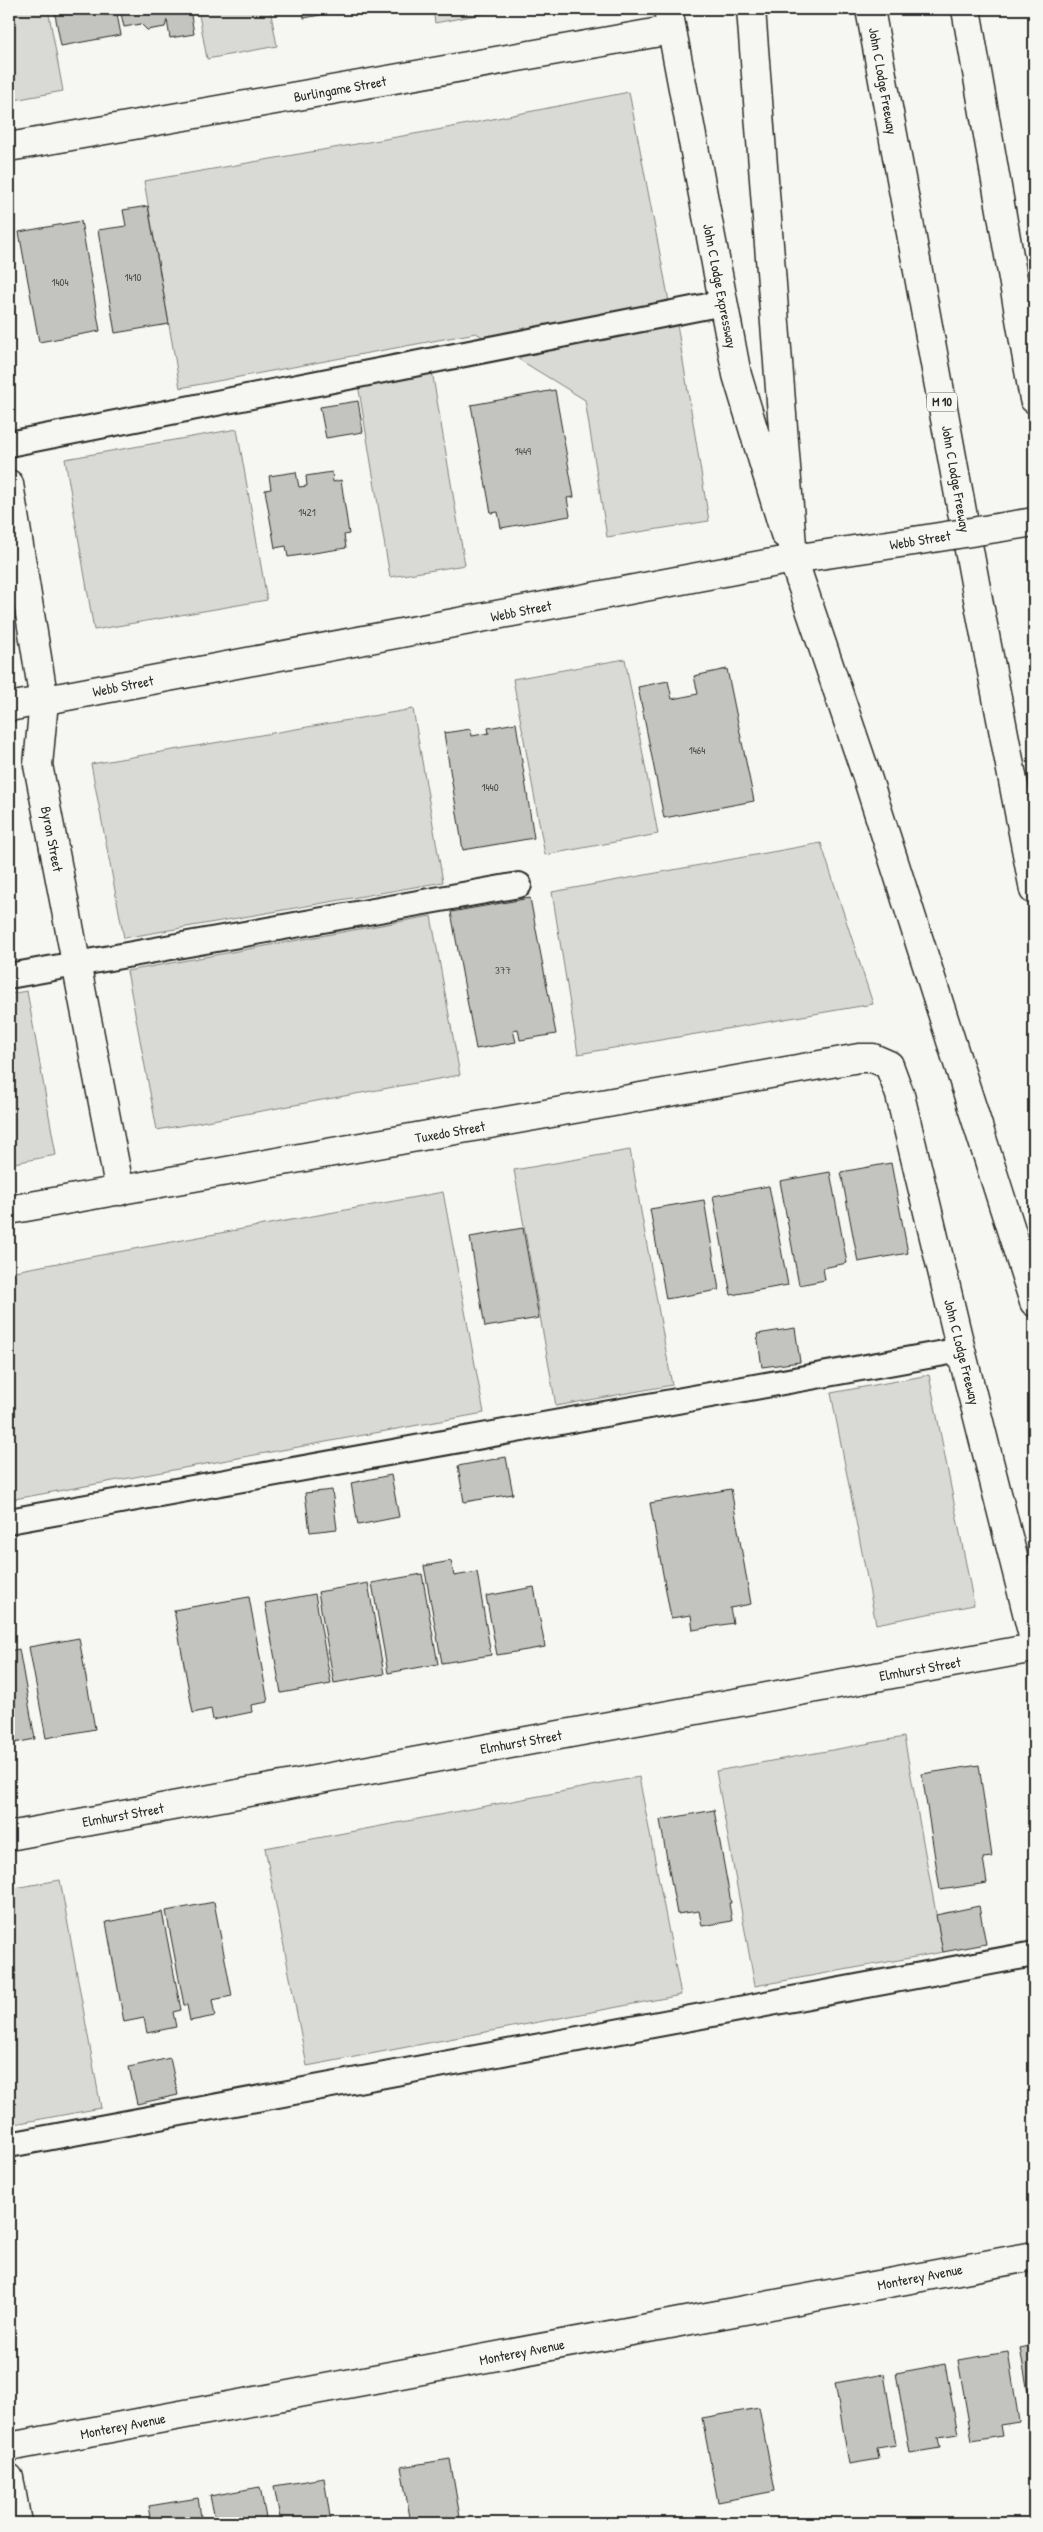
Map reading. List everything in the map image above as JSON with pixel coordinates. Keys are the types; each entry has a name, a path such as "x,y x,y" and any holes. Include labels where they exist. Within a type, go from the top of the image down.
{"main road":[{"path":"752,9 793,559 868,780 1034,1302"},
{"name":"John C Lodge Freeway","path":"870,9 1007,755 1034,890"},
{"path":"966,9 1034,398"},
{"name":"John C Lodge Expressway","path":"670,20 737,375 793,559"},
{"name":"Burlingame Street","path":"9,147 670,20"},
{"name":"Byron Street","path":"9,484 44,701 38,765 120,1192"},
{"name":"Webb Street","path":"9,707 793,559 1034,522"},
{"name":"Tuxedo Street","path":"9,1210 120,1192 859,1058 873,1058 889,1065"},
{"name":"John C Lodge Freeway","path":"889,1065 900,1095 961,1350 1034,1640"},
{"name":"Elmhurst Street","path":"9,1836 1034,1648"},
{"name":"Monterey Avenue","path":"9,2447 1034,2256"},
{"path":"9,2478 17,2523"}],"lane":[{"path":"9,444 723,303"},
{"path":"9,976 518,885"},
{"path":"9,1521 961,1350"},
{"path":"9,2146 1034,1954"}],"shaded area":[{"path":"9,9 48,9 63,91 9,101"},
{"path":"198,9 270,9 277,46 207,59"},
{"path":"433,9 508,9 435,23"},
{"path":"629,92 672,324 677,324 709,521 607,537 585,400 476,333 180,388 144,181 437,130"},
{"path":"432,371 465,565 390,577 358,384"},
{"path":"237,429 267,600 94,630 65,459"},
{"path":"625,659 658,834 545,855 513,679"},
{"path":"413,709 443,882 124,938 91,764"},
{"path":"821,843 873,1004 578,1054 552,892"},
{"path":"431,916 460,1075 157,1130 127,971"},
{"path":"27,991 56,1155 9,1164 9,994"},
{"path":"630,1150 672,1385 556,1406 514,1170"},
{"path":"443,1192 484,1413 9,1500 9,1272"},
{"path":"929,1375 974,1605 876,1624 831,1393"},
{"path":"904,1737 943,1952 755,1986 716,1771"},
{"path":"639,1777 681,1995 307,2066 265,1848"},
{"path":"60,1880 101,2108 9,2125 9,1889"}],"building":[{"path":"54,9 116,9 121,35 61,46"},
{"path":"120,9 190,9 194,34 170,38 167,20 165,27 147,30 141,24 124,27"},
{"path":"303,9 340,9 341,11 304,18"},
{"path":"148,206 169,324 115,333 98,230 126,226 123,210"},
{"path":"81,221 100,331 39,342 19,232"},
{"path":"555,390 574,497 567,498 570,516 501,528 498,512 491,513 471,405"},
{"path":"358,401 363,432 326,438 320,407"},
{"path":"296,472 299,487 307,486 306,476 332,472 333,482 341,480 349,534 344,535 346,548 288,557 286,546 275,548 265,490 271,489 269,476"},
{"path":"727,669 754,801 664,818 638,687 668,681 672,699 698,694 694,676"},
{"path":"516,723 534,838 463,850 444,733 471,729 472,736 489,733 488,728"},
{"path":"530,898 556,1034 520,1040 518,1029 513,1030 516,1042 476,1049 451,912"},
{"path":"891,1163 908,1253 858,1262 841,1172"},
{"path":"830,1172 847,1263 823,1268 825,1280 799,1285 780,1181"},
{"path":"769,1186 788,1285 731,1295 713,1196"},
{"path":"704,1200 719,1290 666,1299 650,1209"},
{"path":"523,1228 539,1318 485,1327 470,1237"},
{"path":"795,1328 800,1362 762,1367 757,1334"},
{"path":"506,1457 513,1494 464,1502 458,1466"},
{"path":"391,1475 399,1517 358,1525 351,1483"},
{"path":"731,1489 751,1604 730,1608 733,1623 693,1630 691,1615 671,1618 650,1503"},
{"path":"332,1490 337,1529 310,1532 305,1493"},
{"path":"451,1561 454,1576 477,1572 491,1655 442,1663 424,1566"},
{"path":"422,1574 438,1664 388,1673 372,1583"},
{"path":"368,1583 384,1674 334,1683 318,1592"},
{"path":"534,1587 545,1647 497,1655 486,1596"},
{"path":"315,1594 331,1684 281,1693 265,1603"},
{"path":"249,1597 268,1702 251,1705 252,1712 213,1720 211,1709 193,1713 174,1610"},
{"path":"79,1638 95,1729 46,1738 29,1647"},
{"path":"19,1649 35,1739 9,1744 9,1651"},
{"path":"979,1765 992,1857 983,1858 987,1883 940,1890 922,1774"},
{"path":"714,1810 731,1903 729,1903 732,1921 702,1926 699,1911 677,1914 660,1820"},
{"path":"214,1902 232,1996 212,2000 215,2016 190,2021 187,2005 184,2005 166,1911"},
{"path":"979,1906 986,1944 943,1952 936,1915"},
{"path":"162,1912 181,2010 173,2012 176,2027 147,2033 144,2018 124,2022 106,1922"},
{"path":"170,2058 178,2095 137,2104 129,2067"},
{"path":"1034,2345 1034,2426 1020,2348"},
{"path":"1008,2352 1019,2422 1000,2425 1002,2436 972,2441 958,2360"},
{"path":"945,2364 958,2434 938,2437 940,2448 910,2453 896,2373"},
{"path":"884,2374 896,2445 877,2448 879,2459 849,2464 835,2383"},
{"path":"759,2408 775,2491 718,2502 702,2418"},
{"path":"450,2459 461,2523 411,2523 401,2467"},
{"path":"324,2478 331,2523 281,2523 274,2486"},
{"path":"260,2487 267,2523 216,2523 210,2496"},
{"path":"198,2498 202,2523 152,2523 149,2506"}]}
